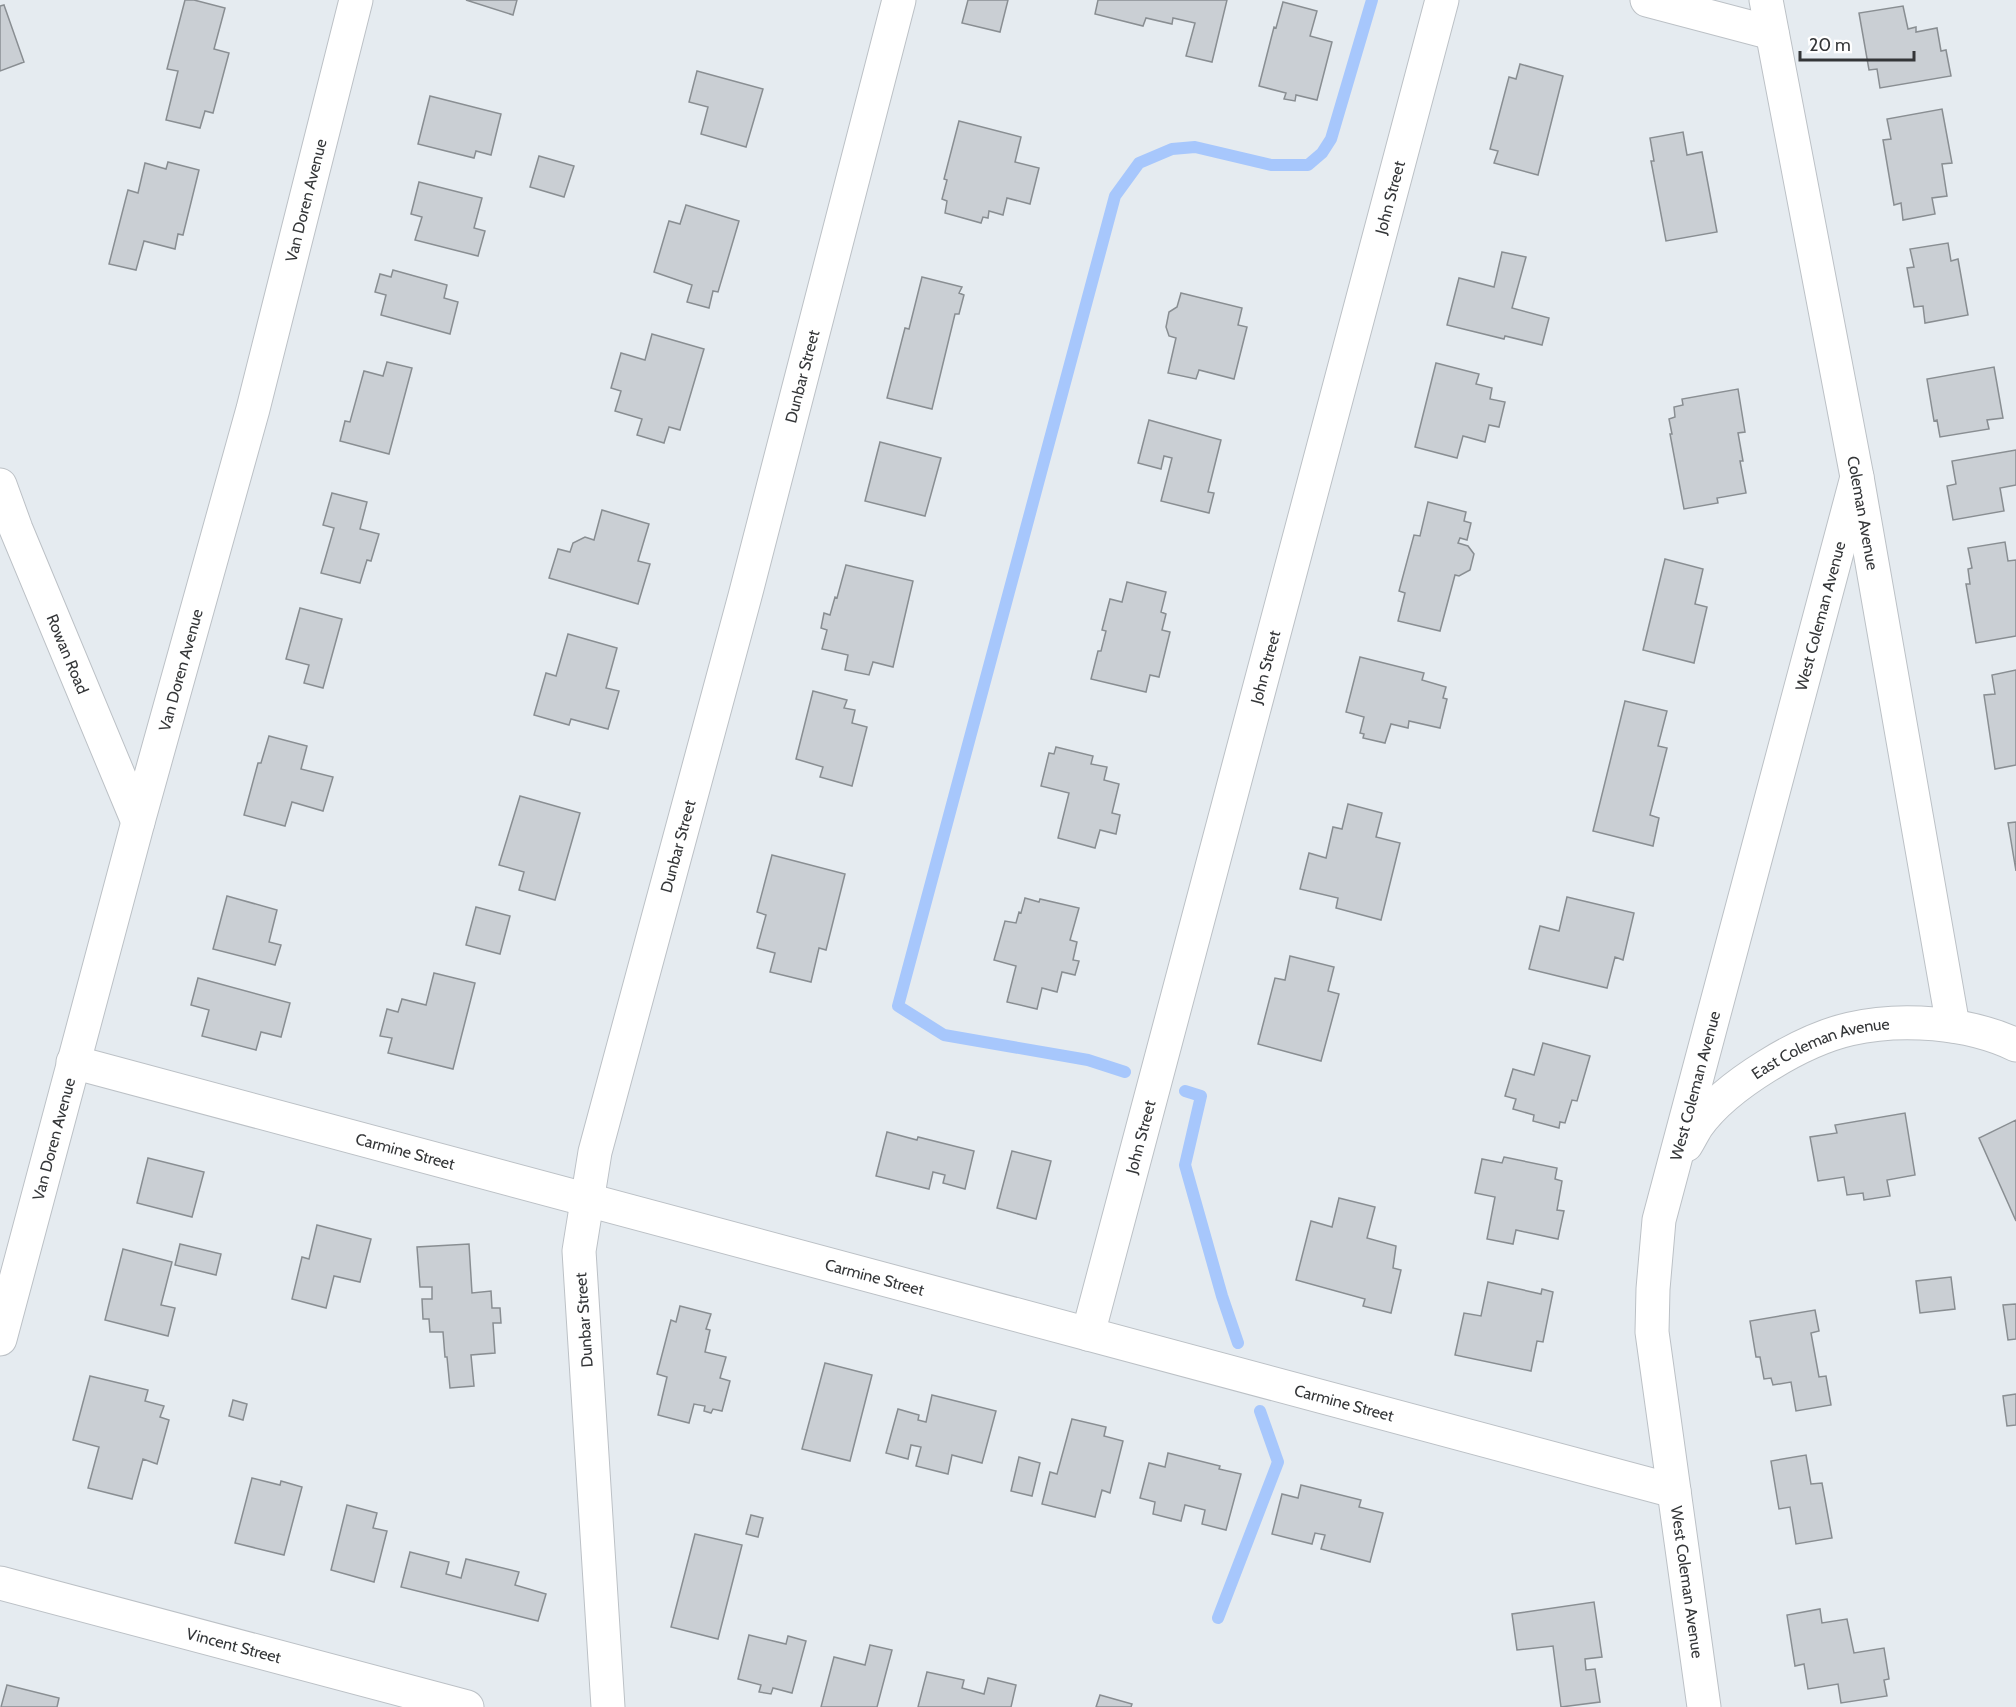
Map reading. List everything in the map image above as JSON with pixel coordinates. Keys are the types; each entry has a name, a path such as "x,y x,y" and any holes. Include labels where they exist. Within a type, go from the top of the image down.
{"street":[{"name":"Van Doren Avenue","path":"0,1339 138,822 253,409 356,0"},
{"name":"Dunbar Street","path":"608,1707 579,1251 595,1152 745,596 899,0"},
{"name":"John Street","path":"1088,1334 1442,0"},
{"path":"1647,0 1772,33"},
{"name":"Coleman Avenue","path":"1766,0 1857,477 1953,1026"},
{"name":"West Coleman Avenue","path":"1704,1707 1652,1332 1659,1220 1857,477"},
{"name":"Rowan Road","path":"0,485 16,529 138,822"},
{"name":"East Coleman Avenue","path":"1671,1170 1698,1125 1715,1105 1756,1072 1801,1046 1850,1029 1901,1022 1953,1026 2004,1039 2016,1046"},
{"name":"Carmine Street","path":"73,1062 1674,1491"},
{"name":"Vincent Street","path":"0,1583 466,1707"}],"building":[{"path":"185,0 225,8 214,49 229,53 213,113 205,111 200,128 166,120 178,71 167,69"},
{"path":"466,0 517,0 513,15"},
{"path":"968,0 1008,0 1000,32 962,23"},
{"path":"1098,0 1227,0 1212,62 1186,56 1195,23 1173,18 1172,24 1146,18 1143,26 1095,14"},
{"path":"1283,2 1317,11 1310,36 1332,42 1317,100 1296,95 1295,101 1284,99 1286,93 1259,86"},
{"path":"4,5 24,62 0,71 0,6"},
{"path":"1903,6 1908,29 1916,27 1916,32 1937,28 1941,51 1946,50 1951,76 1880,88 1877,69 1869,70 1859,13"},
{"path":"1520,64 1563,76 1538,175 1494,163 1498,151 1490,149 1509,77 1516,79"},
{"path":"697,71 763,89 746,147 701,134 708,107 689,102"},
{"path":"430,96 501,114 491,155 476,151 474,158 418,144"},
{"path":"1942,109 1952,163 1942,164 1947,196 1932,198 1935,214 1903,220 1901,203 1894,205 1883,140 1891,139 1887,119"},
{"path":"959,121 1021,137 1015,162 1039,168 1030,204 1007,198 1003,215 989,211 988,218 983,217 981,223 945,213 947,201 942,199 947,180 944,179"},
{"path":"1683,132 1687,155 1702,152 1717,232 1666,241 1651,161 1654,161 1650,138"},
{"path":"539,156 574,166 564,197 530,187"},
{"path":"168,162 199,170 183,235 178,234 175,249 144,241 136,270 109,264 128,190 138,193 145,163 166,169"},
{"path":"419,182 482,198 474,228 485,231 478,256 415,240 422,217 411,214"},
{"path":"686,205 739,221 718,292 713,291 709,308 687,302 692,285 654,272 669,221 680,224"},
{"path":"1948,243 1951,261 1958,259 1968,315 1925,323 1923,306 1914,307 1907,268 1914,267 1910,249"},
{"path":"1502,252 1526,257 1512,308 1549,318 1542,345 1505,336 1504,339 1447,325 1459,278 1494,287"},
{"path":"393,270 447,285 444,298 458,302 450,334 381,315 386,295 375,292 380,274 391,277"},
{"path":"922,277 962,287 959,293 964,295 959,314 955,314 932,409 887,398 905,328 909,329"},
{"path":"1181,293 1242,308 1238,325 1247,327 1234,379 1199,370 1196,379 1168,373 1176,338 1169,336 1166,327 1169,312 1177,307"},
{"path":"652,334 704,349 680,430 669,427 664,443 637,435 642,419 615,411 621,391 611,388 621,353 645,360"},
{"path":"387,362 412,368 389,454 340,441 345,421 350,422 364,371 383,376"},
{"path":"1436,363 1479,374 1476,384 1492,388 1490,399 1505,402 1499,427 1489,425 1485,442 1463,436 1457,458 1415,447"},
{"path":"1994,367 2003,418 1987,420 1989,429 1940,437 1937,420 1934,421 1927,379"},
{"path":"1738,389 1745,432 1738,433 1746,493 1717,498 1718,503 1684,509 1670,434 1672,434 1669,419 1675,417 1674,407 1683,405 1682,399"},
{"path":"1149,420 1221,440 1208,492 1214,493 1209,513 1161,501 1172,458 1164,456 1161,469 1138,463"},
{"path":"880,442 941,458 925,516 865,501"},
{"path":"2016,450 2016,485 2000,488 2004,511 1953,520 1947,486 1956,484 1952,461"},
{"path":"332,493 367,502 360,529 379,534 371,561 367,560 360,583 321,573 334,528 323,525"},
{"path":"1428,502 1466,512 1464,521 1471,523 1467,540 1460,538 1458,543 1468,546 1474,554 1470,570 1459,576 1455,575 1440,631 1398,621 1405,593 1399,591 1414,535 1420,536"},
{"path":"602,510 649,524 638,561 650,564 638,604 549,578 558,549 570,552 573,543 585,537 594,540"},
{"path":"2005,542 2008,561 2016,560 2016,636 1976,643 1966,584 1970,584 1968,569 1972,568 1968,548"},
{"path":"1665,559 1703,569 1695,604 1707,607 1694,663 1643,650"},
{"path":"846,565 913,581 893,667 873,662 869,675 845,670 848,655 822,649 827,630 821,628 824,613 830,615"},
{"path":"1127,582 1166,592 1161,612 1166,614 1162,630 1170,632 1159,677 1150,675 1146,692 1091,679 1106,631 1102,630 1110,599 1122,602"},
{"path":"300,608 342,619 323,688 304,683 309,665 286,659"},
{"path":"568,634 617,648 606,688 619,691 608,729 571,719 569,725 534,715 546,673 556,676"},
{"path":"1360,657 1424,673 1422,680 1446,687 1443,698 1447,699 1440,728 1409,721 1408,728 1391,724 1385,743 1363,738 1364,734 1360,733 1364,717 1346,712"},
{"path":"2016,670 2016,765 1995,769 1984,695 1995,694 1992,675"},
{"path":"813,691 847,700 844,708 855,710 852,723 867,727 852,786 820,777 823,767 796,759"},
{"path":"1625,701 1667,711 1658,746 1667,748 1650,815 1659,818 1653,846 1593,831"},
{"path":"269,736 307,746 301,769 333,777 323,811 292,802 285,826 244,815 258,763 261,763"},
{"path":"1056,747 1093,756 1091,764 1107,767 1104,780 1119,784 1112,813 1120,815 1116,834 1100,830 1095,848 1058,838 1069,793 1041,786 1049,753 1054,754"},
{"path":"520,796 580,813 555,900 519,890 524,872 499,865"},
{"path":"1348,804 1382,813 1376,837 1400,843 1381,920 1336,908 1338,898 1300,889 1309,853 1326,858 1333,827 1342,829"},
{"path":"2016,822 2016,871 2008,823"},
{"path":"772,855 845,874 826,950 819,948 811,982 770,972 775,953 757,948 766,915 757,912"},
{"path":"227,896 277,910 269,942 281,945 275,965 213,949"},
{"path":"1567,897 1634,913 1623,960 1615,957 1607,988 1529,969 1540,926 1559,931"},
{"path":"1025,898 1079,908 1070,940 1077,942 1073,960 1079,961 1075,975 1062,972 1057,992 1042,988 1037,1009 1007,1002 1016,966 994,960 1005,921 1016,923"},
{"path":"476,907 510,916 500,954 466,945"},
{"path":"1290,956 1334,967 1328,991 1339,994 1321,1061 1258,1044 1275,978 1285,980"},
{"path":"434,973 475,983 453,1069 388,1053 392,1038 380,1036 387,1009 398,1012 402,999 426,1005"},
{"path":"198,978 290,1003 281,1037 261,1032 256,1050 202,1036 209,1010 191,1005"},
{"path":"1543,1043 1590,1056 1577,1101 1572,1100 1565,1123 1560,1122 1559,1128 1533,1121 1534,1115 1513,1109 1516,1099 1505,1096 1513,1069 1534,1075"},
{"path":"1905,1113 1915,1175 1887,1180 1890,1196 1864,1200 1863,1193 1847,1195 1844,1177 1818,1181 1810,1137 1837,1133 1835,1125"},
{"path":"2016,1120 2016,1221 1979,1138"},
{"path":"887,1132 974,1151 965,1189 943,1183 945,1175 933,1172 929,1189 876,1176"},
{"path":"1012,1151 1051,1161 1036,1219 997,1208"},
{"path":"1504,1157 1557,1168 1555,1179 1562,1181 1557,1210 1564,1211 1558,1239 1516,1230 1513,1244 1487,1239 1495,1197 1475,1193 1482,1159 1502,1163"},
{"path":"148,1158 204,1172 192,1217 137,1203"},
{"path":"1339,1198 1375,1207 1367,1238 1396,1246 1393,1268 1401,1270 1391,1313 1363,1306 1365,1299 1296,1280 1311,1221 1332,1227"},
{"path":"317,1225 371,1239 360,1282 334,1276 326,1308 292,1299 302,1257 309,1259"},
{"path":"180,1244 221,1254 216,1275 175,1265"},
{"path":"469,1244 472,1293 491,1291 492,1308 500,1308 501,1323 493,1323 495,1353 471,1355 474,1386 450,1388 443,1332 430,1332 429,1319 423,1319 422,1299 432,1299 432,1287 420,1287 417,1247"},
{"path":"123,1249 172,1262 161,1305 175,1308 168,1336 105,1320"},
{"path":"1951,1277 1955,1309 1920,1313 1916,1281"},
{"path":"1488,1282 1541,1294 1542,1289 1553,1292 1543,1342 1537,1341 1531,1371 1455,1355 1464,1313 1481,1316"},
{"path":"2016,1304 2016,1339 2008,1340 2003,1305"},
{"path":"680,1306 711,1314 706,1329 710,1330 705,1352 726,1357 720,1378 730,1381 722,1411 713,1409 711,1413 704,1411 705,1406 694,1404 689,1423 658,1415 667,1377 657,1374 671,1320 676,1322"},
{"path":"1815,1310 1819,1331 1811,1333 1819,1377 1826,1376 1831,1405 1796,1411 1791,1382 1773,1385 1771,1378 1764,1379 1760,1357 1756,1357 1750,1321"},
{"path":"825,1363 872,1375 850,1461 802,1449"},
{"path":"90,1376 148,1390 145,1401 164,1406 160,1417 169,1420 157,1464 143,1459 132,1499 88,1488 99,1447 73,1440"},
{"path":"2016,1394 2016,1425 2007,1426 2003,1396"},
{"path":"932,1395 996,1411 982,1463 952,1455 948,1474 916,1466 921,1447 911,1445 908,1459 886,1453 898,1409 919,1415 918,1420 926,1422"},
{"path":"233,1400 247,1404 243,1420 229,1416"},
{"path":"1072,1419 1106,1427 1104,1436 1123,1441 1110,1493 1102,1490 1095,1517 1042,1504 1050,1472 1057,1474"},
{"path":"1168,1453 1220,1466 1219,1469 1241,1474 1226,1530 1202,1524 1205,1510 1185,1505 1181,1521 1153,1514 1155,1502 1140,1498 1149,1463 1165,1467"},
{"path":"1806,1455 1811,1484 1822,1483 1832,1538 1796,1544 1790,1507 1779,1509 1771,1461"},
{"path":"1019,1457 1040,1463 1032,1496 1011,1491"},
{"path":"252,1478 280,1485 281,1481 302,1487 284,1555 235,1543"},
{"path":"1301,1485 1361,1500 1359,1507 1383,1513 1370,1562 1321,1549 1325,1535 1315,1533 1312,1544 1272,1534 1282,1494 1298,1498"},
{"path":"347,1505 377,1513 373,1528 387,1531 374,1582 331,1570"},
{"path":"751,1515 763,1518 758,1537 746,1534"},
{"path":"695,1534 742,1545 718,1639 671,1627"},
{"path":"410,1552 449,1562 446,1574 461,1578 466,1559 519,1572 515,1585 546,1594 538,1621 401,1587"},
{"path":"1594,1602 1602,1657 1585,1659 1586,1670 1595,1669 1600,1702 1561,1707 1553,1646 1517,1650 1512,1614"},
{"path":"1820,1609 1822,1623 1847,1619 1854,1653 1884,1648 1889,1679 1884,1680 1887,1696 1841,1703 1838,1684 1808,1689 1804,1664 1795,1666 1787,1615"},
{"path":"749,1635 786,1644 788,1636 806,1641 792,1693 773,1688 771,1694 759,1692 761,1685 738,1679"},
{"path":"870,1645 892,1650 877,1707 821,1707 834,1657 865,1665"},
{"path":"927,1672 964,1680 962,1688 984,1694 988,1678 1016,1685 1011,1707 918,1707"},
{"path":"7,1685 59,1698 57,1707 1,1707"},
{"path":"1100,1695 1132,1704 1131,1707 1096,1707"}],"waterway":[{"path":"1125,1072 1088,1060 944,1035 898,1006 1115,196 1139,163 1172,149 1195,147 1271,165 1308,165 1322,153 1331,139 1372,0"},
{"path":"1185,1091 1201,1096 1185,1165 1222,1296 1238,1343"},
{"path":"1218,1618 1278,1462 1260,1411"}]}
